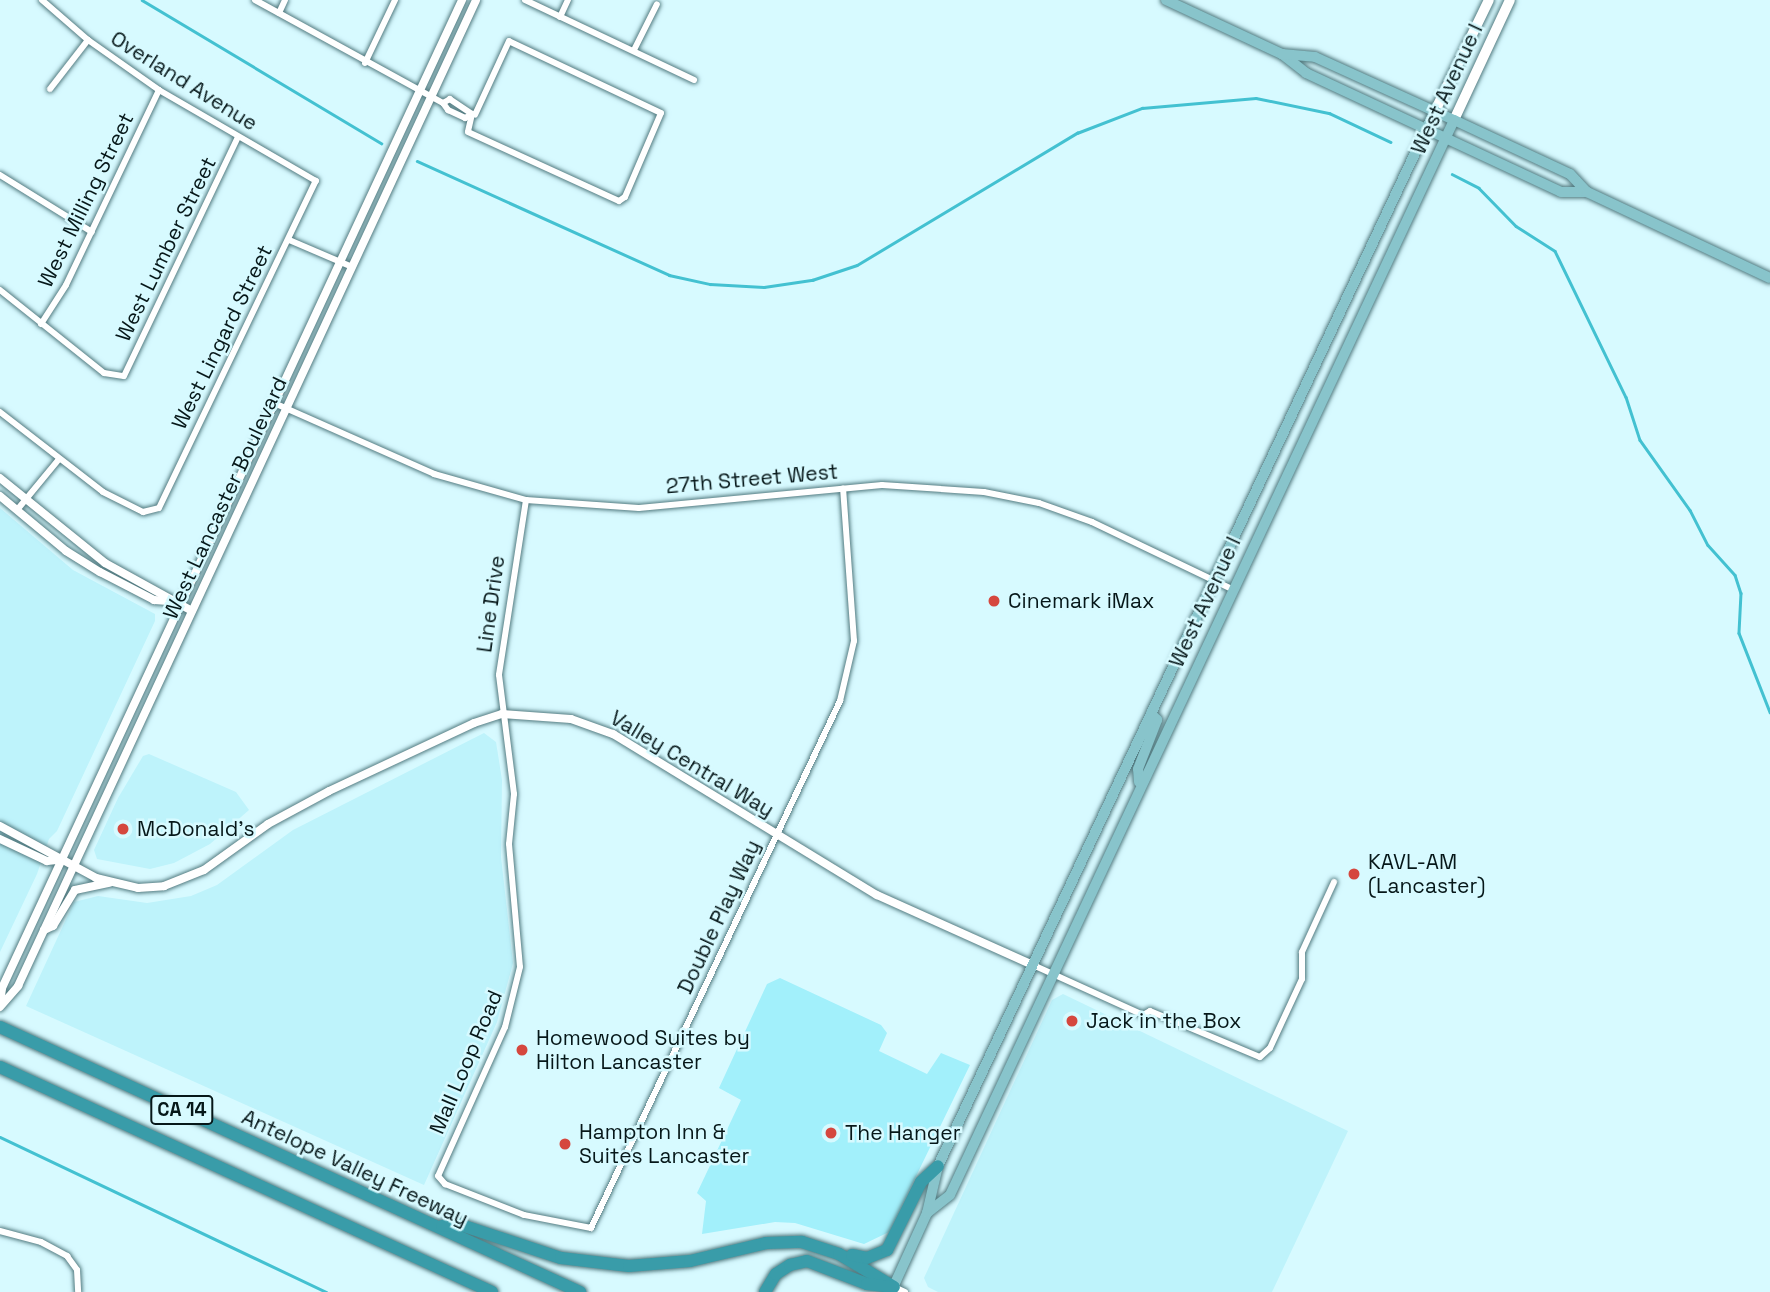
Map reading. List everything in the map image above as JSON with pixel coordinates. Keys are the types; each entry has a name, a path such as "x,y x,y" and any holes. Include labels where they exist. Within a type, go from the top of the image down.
{"highway":[{"name":"Antelope Valley Freeway","path":"0,1027 580,1292"},
{"name":"CA 14","path":"4,1069 492,1292"},
{"path":"839,1254 867,1258 887,1250 921,1182 938,1166"},
{"path":"437,1226 461,1225 519,1247 601,1265 690,1261 785,1241 820,1245 896,1290"},
{"path":"765,1292 776,1274 790,1265 807,1261 867,1284 896,1290"},
{"path":"447,1272 473,1292"}],"main road":[{"path":"1166,0 1282,54 1306,73 1561,192 1587,192"},
{"name":"West Avenue I","path":"896,1290 927,1213 938,1166 1489,0"},
{"name":"West Avenue I","path":"927,1213 950,1195 1051,973 1510,0"},
{"path":"1282,54 1315,57 1435,111 1570,174 1587,192 1770,278"},
{"path":"1140,785 1138,769 1157,720 1150,713"}],"street":[{"name":"Overland Avenue","path":"42,0 88,40 159,90 316,181"},
{"path":"256,0 365,63 431,96 465,118 474,115 509,41 661,113 625,197 619,201 468,132 474,115"},
{"path":"279,13 285,0"},
{"path":"365,63 395,0"},
{"name":"West Lancaster Boulevard","path":"0,1005 2,988 60,861 462,0"},
{"name":"West Lancaster Boulevard","path":"0,1005 18,986 476,0"},
{"path":"525,0 694,80"},
{"path":"560,17 568,0"},
{"path":"635,50 658,2 649,0"},
{"path":"50,89 88,40"},
{"name":"West Milling Street","path":"41,324 92,232 159,90"},
{"name":"West Lumber Street","path":"41,324 104,373 124,376 238,137"},
{"path":"0,175 92,232"},
{"name":"West Lingard Street","path":"59,459 103,492 144,512 159,508 316,181"},
{"path":"289,240 352,267"},
{"path":"0,290 41,324"},
{"name":"27th Street West","path":"275,403 434,474 526,500 639,508 843,488 945,488 1038,503 1092,522 1232,589"},
{"path":"0,411 59,459 17,510"},
{"path":"0,478 105,563 192,611"},
{"name":"Double Play Way","path":"591,1228 777,835 849,672 854,641 843,488"},
{"path":"0,496 100,572 154,600 169,600"},
{"name":"Line Drive","path":"502,714 499,674 504,621 526,500"},
{"name":"Valley Central Way","path":"0,826 50,849 60,861 73,868 109,882 138,888 187,880 268,824 425,744 502,714 570,719 613,734 877,895 1033,965"},
{"name":"Mall Loop Road","path":"502,714 514,794 509,844 520,967 505,1027 438,1176 445,1184 524,1215 591,1228"},
{"name":"Valley Central Way","path":"0,839 47,861 60,861"},
{"path":"44,930 53,926 75,890 109,882"},
{"path":"1033,965 1143,1015 1150,1011 1260,1058 1270,1048 1302,979 1302,953 1334,882"},
{"path":"0,1231 13,1232 67,1256 77,1270 78,1292"}],"shaded area":[{"path":"0,508 73,570 155,614 155,621 57,831 49,839 37,874 0,952"},
{"path":"484,733 496,742 502,780 501,857 513,963 497,1022 424,1185 26,1006 74,902 98,896 147,903 191,896 217,885 293,830"},
{"path":"149,754 236,792 249,810 210,844 174,863 150,869 97,859 94,850 118,798 143,756"},
{"name":"The Hanger","path":"780,978 881,1025 887,1033 879,1051 927,1074 941,1053 970,1065 889,1232 864,1244 795,1223 775,1222 702,1234 706,1201 697,1193 741,1100 719,1088 767,984"},
{"path":"1063,994 1348,1131 1272,1292 938,1292 928,1287 924,1278 1052,1000"}],"waterway":[{"path":"142,0 381,143"},
{"path":"417,161 669,275 710,284 764,287 812,280 857,265 1077,133 1142,108 1256,98 1329,113 1391,142"},
{"path":"1452,174 1479,188 1516,226 1555,251 1626,397 1640,440 1690,510 1708,545 1735,575 1741,593 1739,633 1770,712"},
{"path":"0,1137 326,1292"}],"place":[{"name":"Cinemark iMax","path":"994,601"},
{"name":"McDonald's","path":"123,829"},
{"name":"KAVL-AM (Lancaster)","path":"1354,874"},
{"name":"Jack in the Box","path":"1072,1021"},
{"name":"Homewood Suites by Hilton Lancaster","path":"522,1050"},
{"name":"The Hanger","path":"831,1133"},
{"name":"Hampton Inn & Suites Lancaster","path":"565,1144"}]}
